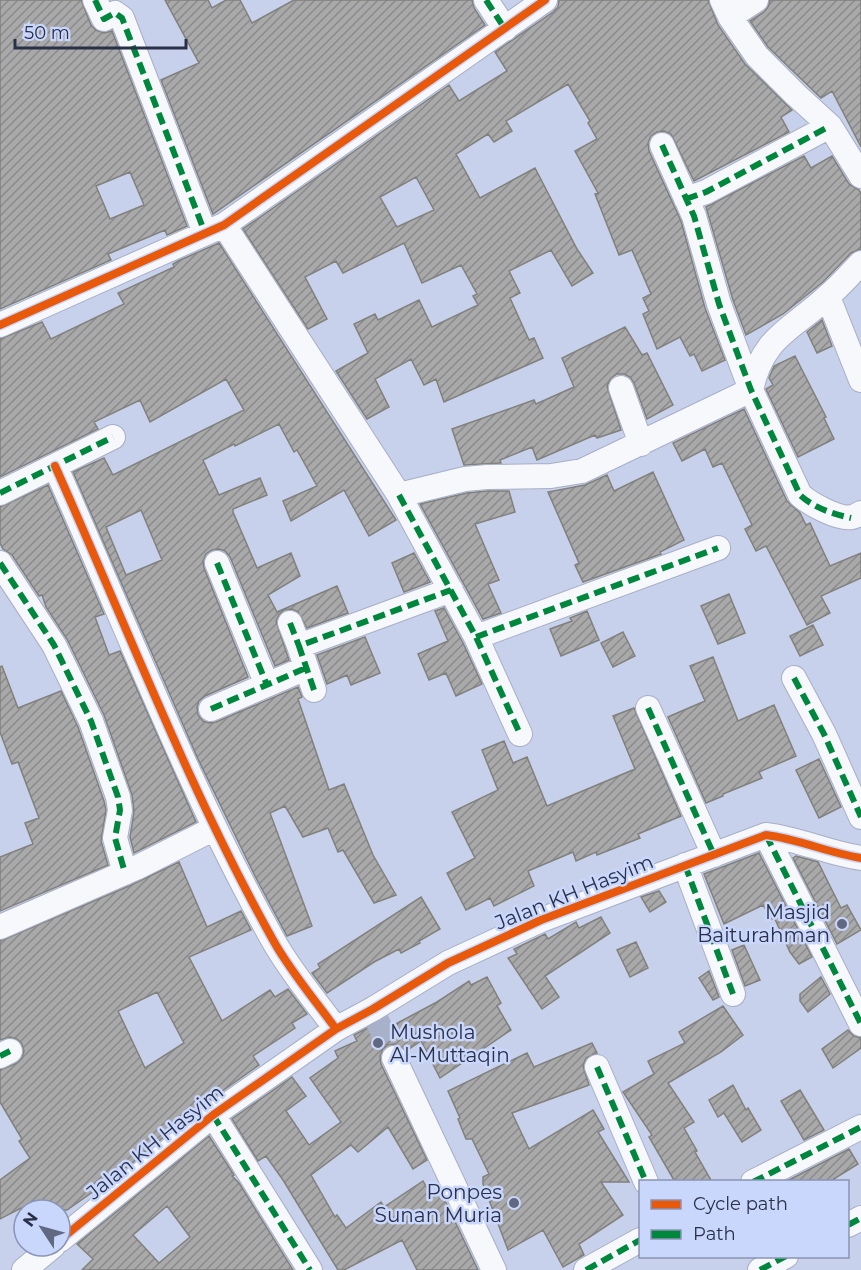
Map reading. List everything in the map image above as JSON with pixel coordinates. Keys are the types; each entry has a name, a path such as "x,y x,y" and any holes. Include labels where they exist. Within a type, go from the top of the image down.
{"street":[{"path":"95,0 104,19 115,13 122,18 214,229 399,495 476,637 520,734"},
{"path":"486,0 505,30"},
{"path":"0,326 214,229 505,30 545,0"},
{"path":"756,0 726,8 757,56 830,126 861,176"},
{"path":"686,200 706,192 830,126"},
{"path":"662,145 701,235 719,304 751,390 800,495 814,506 838,515 851,518 861,513"},
{"path":"751,390 755,370 764,353 786,329 828,297 861,263"},
{"path":"828,297 861,380"},
{"path":"621,388 641,444"},
{"path":"399,495 465,479 551,476 582,471 751,390"},
{"path":"0,493 113,437"},
{"path":"55,466 179,752 215,828 274,942 336,1029"},
{"path":"476,637 718,548"},
{"path":"0,563 54,645 91,721 118,797 120,810 116,838 125,873"},
{"path":"217,563 267,685"},
{"path":"211,709 306,668 451,590"},
{"path":"290,623 306,668"},
{"path":"794,678 824,734 861,817"},
{"path":"648,708 714,855"},
{"path":"0,927 125,873 215,828"},
{"path":"766,836 861,1024"},
{"name":"Jalan KH Hasyim","path":"72,1230 213,1114 336,1029 375,1015 448,963 541,920 766,836 785,837 840,855 861,858"},
{"path":"685,866 733,994"},
{"path":"394,1058 494,1270"},
{"path":"597,1067 644,1180"},
{"path":"213,1114 310,1270"},
{"path":"757,1180 860,1130"},
{"path":"586,1270 639,1241"},
{"path":"24,1270 38,1258"},
{"path":"760,1270 784,1258"}],"building":[{"path":"0,0 81,0 91,25 96,30 104,33 112,31 187,226 167,235 165,230 108,254 111,260 0,309","holes":["130,172 144,205 110,219 96,186"]},
{"path":"165,0 208,0 212,8 226,0 240,0 252,23 294,0 472,0 474,8 485,25 213,214 161,80 199,63"},
{"path":"559,0 708,0 718,25 745,64 792,110 781,117 789,132 694,181 671,134 664,131 657,132 651,136 648,143 649,151 681,221 705,308 725,360 702,371 694,354 690,356 680,337 657,349 643,314 649,311 643,298 651,294 632,250 619,255 595,194 598,193 575,151 597,139 588,123 590,121 568,84 506,121 512,131 494,142 488,134 456,154 480,198 535,168 577,249 593,273 572,286 551,250 509,271 520,293 510,298 529,340 534,338 543,358 444,402 436,379 424,385 411,359 375,379 389,407 367,419 336,371 368,353 354,324 375,314 378,320 419,300 432,327 478,305 473,296 477,294 461,265 422,283 404,243 343,273 336,261 305,277 327,319 308,329 243,229 449,85 459,101 507,71 495,52 558,7","holes":["416,177 434,210 397,227 380,197"]},
{"path":"770,0 861,0 861,147 832,91 821,98 768,47 750,21 764,12"},
{"path":"804,156 811,168 832,156 849,184 861,193 861,249 851,253 823,282 783,314 746,335 733,300 706,207"},
{"path":"219,243 396,520 369,536 344,490 291,521 283,501 317,486 297,450 294,452 279,424 203,460 219,495 260,478 267,495 233,509 233,512 257,568 291,553 300,576 268,595 277,612 337,586 348,613 307,628 298,612 292,609 284,610 276,621 289,660 275,666 230,557 225,551 212,550 206,554 203,561 248,677 205,696 199,701 198,715 203,721 216,722 298,687 302,697 298,699 329,790 344,784 373,855 396,895 374,903 343,850 338,852 328,828 303,837 285,806 270,813 312,926 287,936 198,759 73,472 104,458 113,475 244,410 226,379 150,422 140,400 94,422 98,429 0,477 0,339 42,322 51,339 124,304 118,293 174,267 173,264","holes":["141,510 162,560 126,575 106,527"]},
{"path":"822,320 832,346 817,353 807,332"},
{"path":"625,327 642,355 647,353 673,405 647,419 630,377 617,374 611,378 607,386 621,430 597,438 595,435 537,460 532,447 500,460 501,463 464,465 452,429 534,400 536,404 574,387 562,358"},
{"path":"795,356 826,417 824,418 834,439 798,457 766,389 773,385 769,378 774,366"},
{"path":"744,409 787,501 800,513 806,525 810,523 830,566 861,553 861,578 821,596 830,613 807,625 766,546 756,551 745,529 752,525 722,463 713,467 705,449 682,461 673,443"},
{"path":"653,472 684,540 660,552 661,554 583,582 575,565 579,563 548,492 585,485 607,475 614,491"},
{"path":"48,485 104,614 95,617 109,655 120,651 196,822 134,853 130,837 134,812 132,795 104,715 67,639 46,607 42,595 39,596 12,555 3,549 0,543 0,507"},
{"path":"509,491 515,512 475,524 499,580 488,584 501,613 483,619 420,504 467,493"},
{"path":"414,553 430,582 404,592 392,563"},
{"path":"729,594 745,633 718,644 701,606"},
{"path":"444,608 482,684 456,696 446,673 429,680 418,654 448,641 435,611"},
{"path":"587,611 599,640 561,656 550,629 572,621 570,618"},
{"path":"813,625 823,645 800,656 790,636"},
{"path":"623,632 635,656 613,667 601,643"},
{"path":"365,637 380,673 351,685 347,675 327,684 317,655"},
{"path":"713,657 738,721 774,705 796,756 759,772 762,778 706,803 668,717 705,701 690,666"},
{"path":"2,666 18,708 61,691 78,727 104,801 106,810 101,841 108,865 0,911 0,857 33,844 25,823 39,818 18,762 12,764 0,732 0,667"},
{"path":"634,708 681,816 638,834 640,838 597,855 596,852 576,861 573,852 528,871 534,886 494,906 490,898 466,910 447,873 475,858 452,812 498,790 482,750 504,741 513,763 527,757 547,806 635,769 613,716"},
{"path":"819,759 841,807 819,818 796,770"},
{"path":"759,853 812,957 799,964 790,952 774,917 772,919 763,905 724,924 704,874"},
{"path":"796,856 818,862 841,908 847,905 861,930 837,944 793,858"},
{"path":"179,862 207,927 241,911 251,930 189,957 222,1021 270,990 275,997 288,989 307,1014 292,1023 295,1028 253,1056 259,1065 204,1104 121,1172 72,1206 72,1198 12,1198 12,1213 0,1219 0,1180 30,1158 19,1141 22,1139 0,1102 0,1070 17,1063 24,1051 17,1039 10,1037 0,1040 0,941","holes":["157,992 184,1043 145,1068 118,1011"]},
{"path":"659,891 666,902 650,912 641,897"},
{"path":"421,897 440,929 401,953 399,949 374,962 327,993 312,973 320,968 318,964"},
{"path":"601,917 610,933 545,976 559,997 542,1009 508,958 517,954 514,949 545,934 548,939 576,922 579,928"},
{"path":"636,942 648,968 630,977 617,950"},
{"path":"744,945 760,980 745,986 732,950"},
{"path":"709,971 719,997 713,1000 699,978"},
{"path":"487,977 501,1003 497,1006 511,1030 440,1078 421,1041 406,1051 396,1044 388,1045 380,1056 381,1064 427,1160 413,1169 388,1127 358,1152 351,1145 311,1175 335,1217 337,1215 346,1228 381,1202 384,1207 423,1181 432,1197 441,1192 478,1270 417,1270 402,1240 344,1270 338,1270 283,1180 266,1156 258,1161 232,1119 292,1077 306,1096 286,1111 309,1145 341,1122 310,1078 338,1058 335,1051 357,1041 354,1035 386,1018 390,1027 437,1002 469,981 471,985"},
{"path":"821,977 830,994 808,1012 800,1001 800,994"},
{"path":"723,1006 743,1035 721,1052 668,1083 694,1122 684,1128 711,1180 674,1180 649,1137 652,1135 623,1092 654,1074 648,1061 685,1043 679,1032"},
{"path":"848,1030 854,1036 861,1038 861,1048 833,1068 822,1049"},
{"path":"592,1043 597,1053 586,1058 583,1066 589,1085 512,1113 529,1149 593,1110 604,1129 598,1132 629,1182 601,1182 623,1215 579,1244 584,1255 563,1267 543,1230 508,1250 483,1184 483,1177 489,1174 472,1139 466,1139 448,1091 527,1053 534,1067"},
{"path":"733,1085 746,1110 748,1108 761,1130 742,1142 724,1113 718,1117 709,1100"},
{"path":"800,1090 824,1130 804,1140 781,1101"},
{"path":"209,1136 293,1270 82,1270 93,1259 77,1244","holes":["167,1206 190,1237 159,1263 133,1235"]},
{"path":"849,1149 858,1164 832,1180 789,1180"}],"tunnel":[{"path":"377,1020 394,1058"}],"marked path":[{"path":"95,0 104,19 115,13 122,18 205,233"},
{"path":"486,0 505,29"},
{"path":"686,199 706,192 830,126"},
{"path":"662,145 694,216 719,304 751,390 800,495 811,504 824,510 851,518"},
{"path":"0,493 113,437"},
{"path":"399,495 476,637 520,734"},
{"path":"476,637 718,548"},
{"path":"0,563 54,645 91,721 118,797 120,810 115,838 125,873"},
{"path":"217,563 267,685"},
{"path":"314,690 299,646 451,590"},
{"path":"290,623 299,646"},
{"path":"211,709 306,668"},
{"path":"794,678 824,734 861,817"},
{"path":"648,708 714,855"},
{"path":"766,835 861,1024"},
{"path":"685,865 733,994"},
{"path":"0,1056 10,1051"},
{"path":"597,1067 645,1180"},
{"path":"213,1115 310,1270"},
{"path":"757,1180 861,1127"},
{"path":"849,1224 861,1218"},
{"path":"586,1270 639,1241"},
{"path":"760,1270 782,1258"}],"cycle path":[{"path":"0,325 224,225 545,0"},
{"path":"55,466 213,824 280,952 336,1029"},
{"path":"72,1230 213,1115 336,1029 448,963 541,920 766,835 861,858"}],"place":[{"name":"Masjid Baiturahman","path":"842,924"},
{"name":"Mushola Al-Muttaqin","path":"378,1043"},
{"name":"Ponpes Sunan Muria","path":"514,1203"}]}
